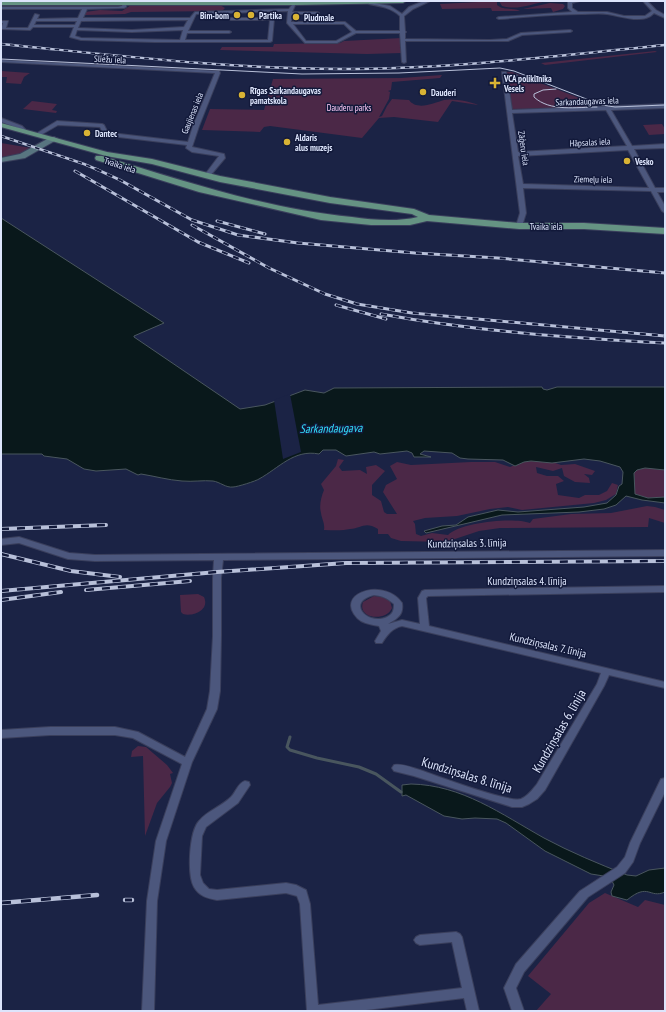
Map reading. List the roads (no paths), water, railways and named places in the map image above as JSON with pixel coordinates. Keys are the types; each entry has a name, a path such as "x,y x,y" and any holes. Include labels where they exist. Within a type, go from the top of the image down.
{"main road":[{"path":"1,4 371,3 403,1"},
{"path":"1,125 50,142"},
{"path":"1,130 37,135 50,142"},
{"name":"Tvaika iela","path":"50,142 152,162 207,176 257,186 330,200 414,212 427,218 519,226 584,226 665,231"},
{"name":"Tvaika iela","path":"50,142 94,156 104,161 202,190 309,214 352,221 403,222 427,218"},
{"path":"242,199 243,193 250,187 257,186"}],"street":[{"path":"402,16 412,8 428,1"},
{"path":"577,14 570,8 570,2 578,1"},
{"path":"645,1 665,18"},
{"path":"1,8 118,8 124,7 125,3"},
{"path":"224,3 231,15 230,24 243,24"},
{"path":"294,3 290,12 289,23 305,42 337,42 355,32 404,32"},
{"path":"371,3 391,8 399,12 402,16 404,32 404,62"},
{"path":"85,8 72,37 81,39 138,40 154,42 270,41 272,19 198,12 195,13 191,19 185,30 182,41"},
{"path":"561,13 570,8"},
{"path":"654,10 665,12"},
{"path":"645,17 649,16 654,10"},
{"path":"198,15 290,12 317,13"},
{"path":"499,18 561,13 607,14 624,17 665,18"},
{"path":"1,22 6,22 3,29 30,29 37,14"},
{"path":"35,20 191,19"},
{"path":"122,20 122,24 132,31"},
{"path":"289,23 344,23 355,32"},
{"path":"32,26 103,28 102,30 132,31 158,29 229,30 228,41"},
{"path":"154,42 158,29"},
{"path":"99,39 102,30"},
{"path":"404,40 490,41 508,40 520,34 570,31"},
{"name":"Sliežu iela","path":"1,61 218,73"},
{"name":"Gaujienas iela","path":"207,176 222,158 222,155 192,150 189,148 218,73"},
{"name":"Zāģeru iela","path":"516,76 504,75 523,213 519,226"},
{"name":"Sarkandaugavas iela","path":"509,112 665,106"},
{"path":"608,108 665,211"},
{"path":"3,118 20,127 18,132"},
{"path":"37,135 57,123 67,123 102,126 105,132 110,134 190,144"},
{"path":"1,160 22,156 50,142"},
{"name":"Hāpsalas iela","path":"516,154 665,146"},
{"name":"Ziemeļu iela","path":"520,186 665,190"},
{"name":"Kundziņsalas 3. līnija","path":"1,542 19,540 68,556 82,558 665,553"},
{"path":"148,1011 152,901 157,860 165,828 187,762 212,709 215,691 217,578 219,556"},
{"name":"Kundziņsalas 4. līnija","path":"425,629 422,598 425,593 665,589"},
{"path":"377,592 390,595 395,598 399,608 394,617 389,620 379,622 366,620 357,612 355,607 356,602 364,594 377,592"},
{"path":"394,617 397,622 402,623"},
{"path":"379,622 385,627 386,630"},
{"path":"379,641 386,630 391,626 402,623"},
{"name":"Kundziņsalas 7. līnija","path":"402,623 665,685"},
{"name":"Kundziņsalas 6. līnija","path":"529,800 541,787 601,684 606,671"},
{"path":"1,734 115,731 135,735 187,762"},
{"name":"Kundziņsalas 8. līnija","path":"397,768 514,804 529,800"},
{"path":"518,1011 510,988 520,968 584,894 596,885 608,880 621,870 629,858 665,782"},
{"path":"245,785 234,800 202,824 197,836 195,876 198,885 206,893 216,895 286,888 302,893 305,904 314,1011 469,992"},
{"path":"420,940 456,937 473,1011"}],"water":[{"name":"Sarkandaugava","path":"1,218 164,323 134,337 240,409 265,405 305,390 324,393 334,388 542,387 543,389 547,390 557,387 665,387 665,470 645,468 637,470 634,473 635,494 648,498 665,497 665,503 626,496 616,505 604,509 579,512 502,515 426,533 424,531 442,526 456,525 468,517 498,510 518,512 584,507 607,503 616,495 619,486 622,484 623,472 620,467 600,461 584,459 552,463 531,461 515,466 503,460 460,458 452,453 424,451 420,454 431,457 414,457 412,453 407,451 380,454 374,452 346,456 336,450 323,450 319,454 310,453 294,457 257,480 230,487 213,481 182,481 141,474 138,475 126,469 96,471 84,469 67,459 44,456 42,454 1,454"},
{"path":"411,784 447,789 464,795 480,802 564,848 627,875 636,876 649,870 665,868 665,892 655,894 644,891 627,900 612,896 611,892 614,885 610,877 591,874 545,851 506,823 497,819 462,819 444,816 406,795 402,796 402,785"}],"waterway":[{"path":"290,737 287,747 290,750 317,758 359,767 376,774 401,792"}],"tram line":[{"path":"1,59 302,74 399,73 500,68 514,71 602,105 615,107 665,105"},
{"path":"556,89 543,90 534,94 534,97 540,102 556,107 597,107"}],"railway":[{"path":"1,44 214,64 256,67 341,69 422,67 463,64 665,45"},
{"path":"1,136 98,170"},
{"path":"96,169 120,180 192,220 238,235 298,243 415,253 498,258 665,273"},
{"path":"75,171 198,242 249,263"},
{"path":"217,221 265,234"},
{"path":"192,225 269,268 325,294 357,304 412,313 665,336"},
{"path":"336,305 386,319"},
{"path":"381,314 451,325 522,333 665,343"},
{"path":"1,529 106,525"},
{"path":"1,554 71,571 120,577"},
{"path":"1,591 217,572 346,563 665,561"},
{"path":"86,590 190,581"},
{"path":"1,600 61,592"},
{"path":"1,903 97,895"},
{"path":"125,900 132,900"}],"place":[{"name":"Bim-bom","path":"237,15"},
{"name":"Pārtika","path":"251,15"},
{"name":"Pludmale","path":"296,17"},
{"name":"VCA poliklīnika Vesels","path":"495,83"},
{"name":"Dauderi","path":"423,92"},
{"name":"Rīgas Sarkandaugavas pamatskola","path":"242,95"},
{"name":"Dantec","path":"87,133"},
{"name":"Aldaris alus muzejs","path":"287,142"},
{"name":"Vesko","path":"627,161"}],"park label":[{"name":"Dauderu parks","path":"349,107"}]}
